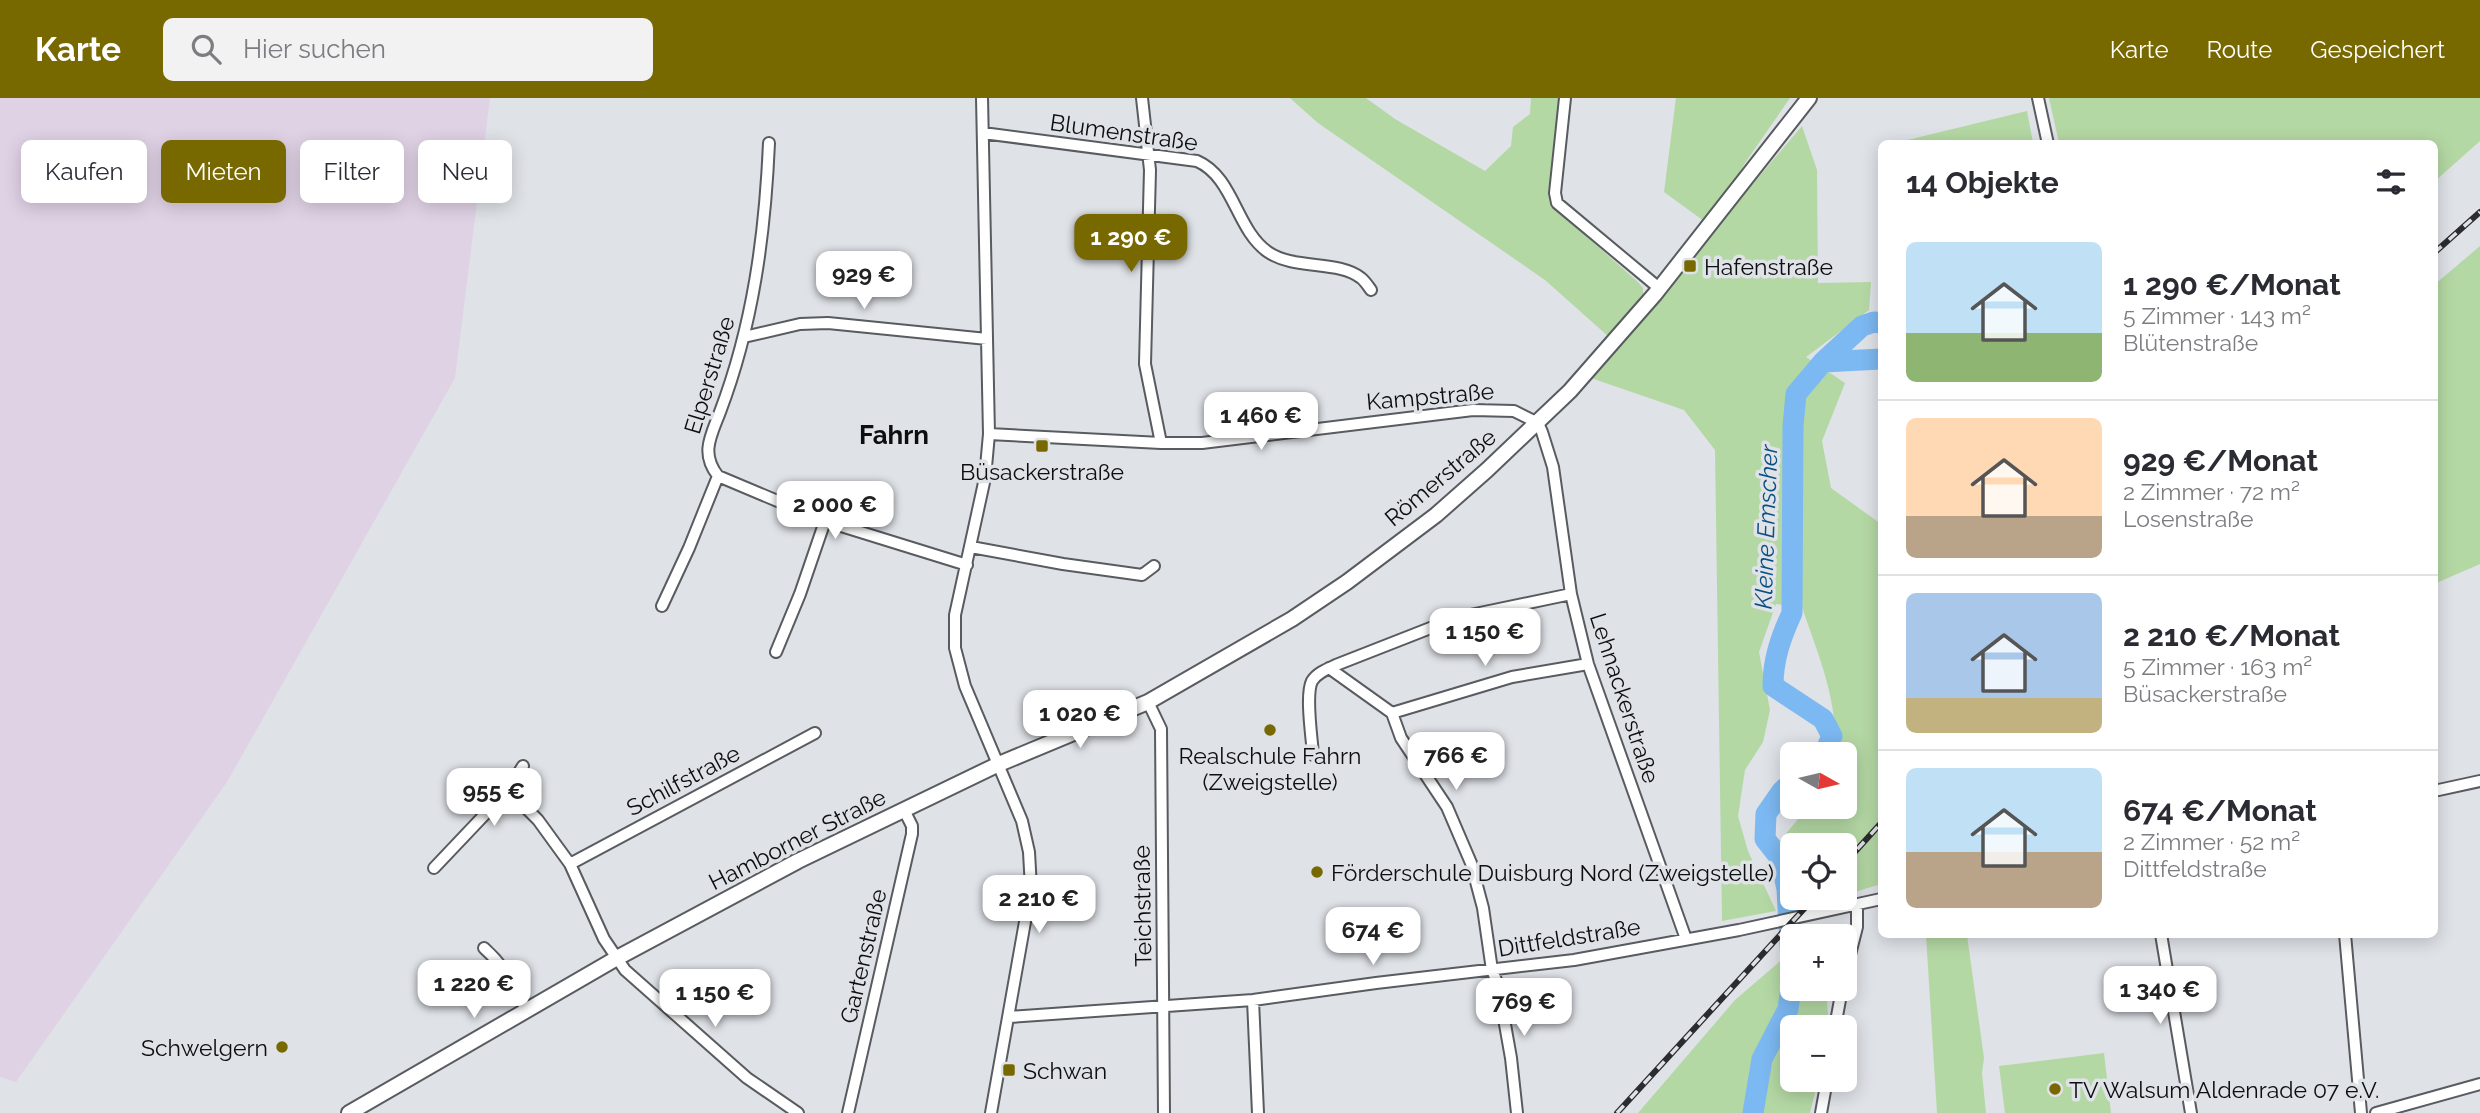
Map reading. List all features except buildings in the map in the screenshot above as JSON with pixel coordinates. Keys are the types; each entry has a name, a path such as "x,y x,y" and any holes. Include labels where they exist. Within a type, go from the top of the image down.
{"street":[{"path":"982,98 989,434 985,478 955,615 955,648 965,686 1022,821 1029,852 1031,888 991,1113"},
{"path":"1142,98 1149,155 1145,364 1161,443"},
{"path":"1565,98 1555,193 1558,203 1659,288"},
{"name":"Römerstraße","path":"999,764 1148,702 1292,619 1347,582 1436,514 1538,423 1601,358 1810,98"},
{"path":"2038,98 2047,140"},
{"name":"Blumenstraße","path":"983,133 1196,161 1214,172 1256,240 1267,251 1294,262 1347,271 1360,277 1371,290"},
{"name":"Elperstraße","path":"718,476 709,465 708,446 744,337 761,250 769,143"},
{"path":"744,337 800,324 828,323 986,339"},
{"name":"Kampstraße","path":"989,434 1202,443 1473,410 1514,411 1538,423"},
{"name":"Lehnackerstraße","path":"1538,423 1553,467 1571,594 1588,664 1686,939"},
{"path":"662,606 690,548 718,476 825,521 967,565"},
{"path":"776,652 800,594 825,521"},
{"path":"971,547 1142,575 1154,566"},
{"path":"1313,755 1310,684 1317,675 1456,618 1571,594"},
{"path":"1392,713 1512,677 1588,664"},
{"path":"1329,668 1392,713 1401,738 1447,807 1471,863 1483,908 1492,970 1499,985 1517,1113"},
{"name":"Teichstraße","path":"1148,702 1161,729 1164,1113"},
{"name":"Schilfstraße","path":"570,864 815,733"},
{"name":"Hamborner Straße","path":"349,1113 617,958 798,861 999,764"},
{"path":"434,867 508,790 523,766"},
{"path":"2438,790 2480,781"},
{"path":"508,790 538,820 570,864 604,939 625,970 747,1079 798,1113"},
{"name":"Gartenstraße","path":"848,1113 912,834 912,826 904,810"},
{"name":"Dittfeldstraße","path":"1857,905 1878,900"},
{"name":"Dittfeldstraße","path":"1009,1017 1253,1000 1574,960 1833,910"},
{"path":"2162,938 2191,1113"},
{"path":"2346,938 2361,1113"},
{"path":"484,948 500,962 516,986 526,1010"},
{"path":"1253,1000 1258,1113"},
{"path":"2376,1113 2480,1084"},
{"path":"1821,1113 1825,1092"}],"shaded area":[{"path":"0,98 490,98 485,140 418,140 418,203 477,203 455,378 227,782 16,1082 0,1077"}],"green space":[{"path":"1290,98 1366,98 1395,119 1485,171 1511,146 1513,127 1530,114 1531,98 1559,98 1550,190 1552,206 1638,282 1643,288 1643,297 1609,337 1545,280 1318,123"},
{"path":"1676,98 1790,98 1747,160 1708,224 1664,192"},
{"path":"2049,98 2480,98 2480,141 2438,178 2438,140 2058,140"},
{"path":"2027,111 2032,140 1907,140"},
{"path":"1802,126 1817,170 1818,283 1871,282 1869,310 1806,357 1845,383 1822,441 1831,488 1878,522 1878,885 1857,891 1857,833 1786,833 1798,819 1857,819 1857,742 1835,742 1831,698 1802,607 1776,604 1759,652 1770,710 1763,742 1745,770 1738,816 1748,851 1776,911 1722,921 1715,450 1684,410 1588,377"},
{"path":"2480,246 2480,564 2438,582 2438,282"},
{"path":"1926,938 1967,938 1984,1058 1982,1073 1986,1113 1937,1113"},
{"path":"1780,961 1780,1001 1827,1001 1828,1015 1780,1015 1780,1092 1815,1092 1810,1113 1638,1113 1735,1000"},
{"name":"TV Walsum Aldenrade 07 e.V.","path":"2104,1053 2111,1113 2005,1113 1999,1066"}],"waterway":[{"name":"Kleine Emscher","path":"1829,742 1832,736 1823,719 1773,686 1778,648 1792,613 1793,426 1796,394 1823,362 1862,326 1878,323"},
{"name":"Kleine Emscher","path":"1823,362 1878,359"},
{"name":"Kleine Emscher","path":"1753,1113 1762,1059 1788,1009 1792,980 1787,889 1780,858 1765,839 1766,814 1780,794"}],"railway":[{"path":"2438,249 2480,212"},
{"path":"1857,850 1878,826"},
{"path":"1617,1113 1803,910"}],"place":[{"name":"Hafenstraße","path":"1690,266"},
{"name":"Büsackerstraße","path":"1042,446"},
{"name":"Realschule Fahrn (Zweigstelle)","path":"1270,730"},
{"name":"Förderschule Duisburg Nord (Zweigstelle)","path":"1317,872"},
{"name":"Schwelgern","path":"282,1047"},
{"name":"Schwan","path":"1009,1070"},
{"name":"TV Walsum Aldenrade 07 e.V.","path":"2055,1089"}],"district":[{"name":"Fahrn","path":"894,435"}]}
